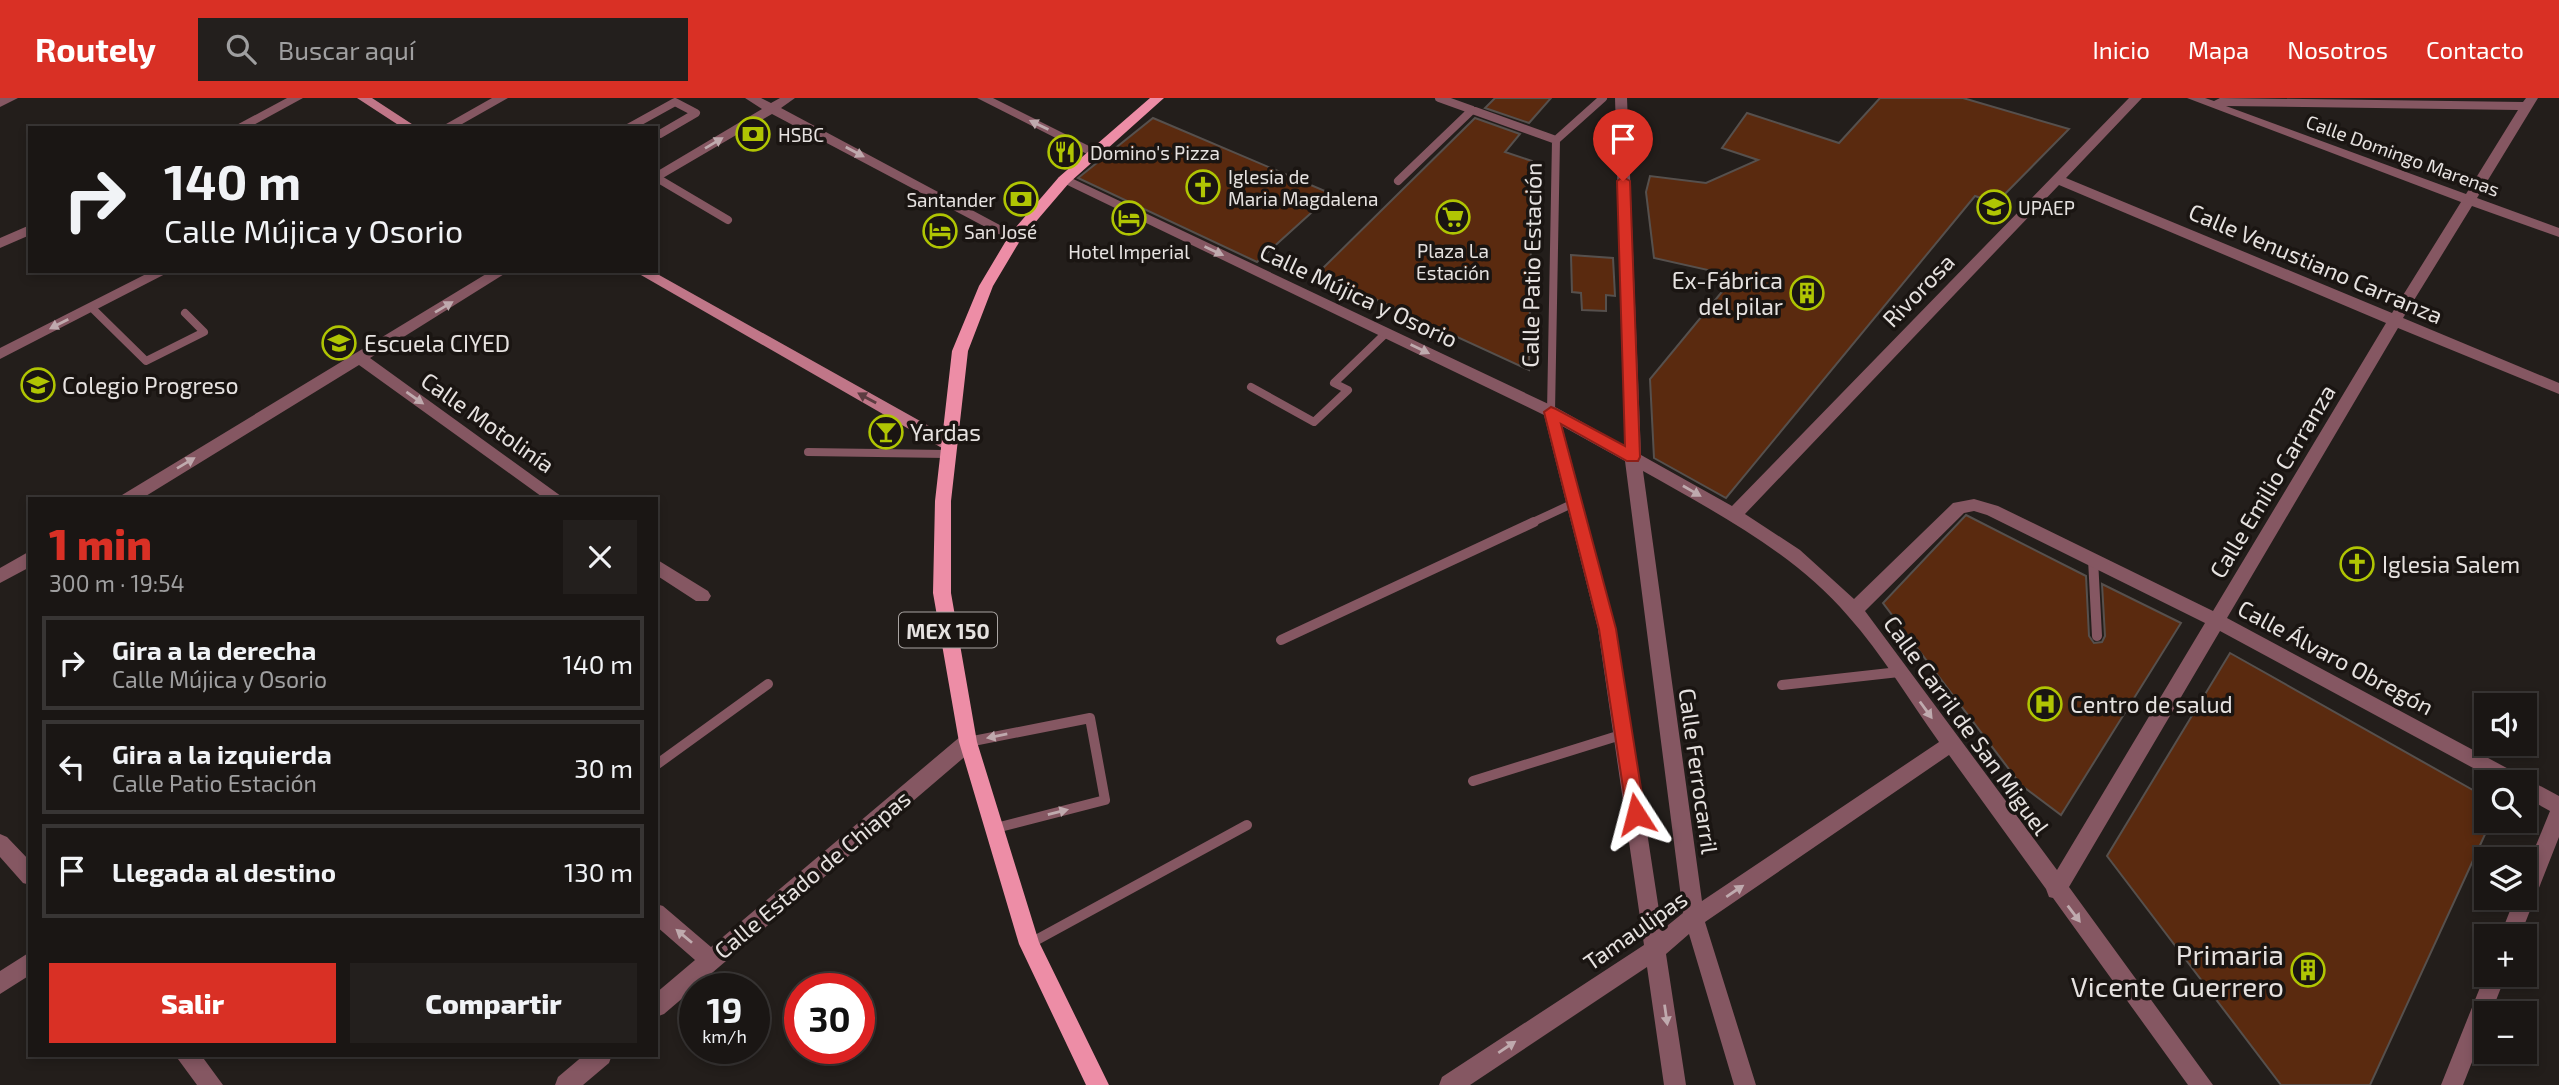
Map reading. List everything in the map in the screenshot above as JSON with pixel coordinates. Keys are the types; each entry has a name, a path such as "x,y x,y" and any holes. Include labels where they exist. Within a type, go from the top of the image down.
{"main road":[{"path":"363,98 409,126"},
{"name":"MEX 150","path":"1098,1085 1029,944 992,829 968,742 942,593 947,449 960,351 986,286 1015,237 1064,180 1158,98"},
{"path":"645,273 947,449"}],"street":[{"path":"0,103 12,98"},
{"path":"241,126 297,98"},
{"path":"450,126 502,98"},
{"path":"751,98 1015,237"},
{"path":"658,177 789,98"},
{"path":"983,98 1094,152"},
{"path":"1621,98 1633,457"},
{"name":"Rivorosa","path":"1734,515 2136,98"},
{"path":"2199,100 2530,102"},
{"name":"Calle Domingo Marenas","path":"2199,100 2559,233"},
{"name":"Calle Emilio Carranza","path":"2056,890 2395,320 2530,102"},
{"name":"Calle Venustiano Carranza","path":"2056,179 2559,389"},
{"name":"Calle Mújica y Osorio","path":"1064,180 1551,412 1633,457"},
{"path":"0,244 28,230"},
{"path":"0,355 160,273"},
{"path":"131,497 499,273"},
{"name":"Calle Motolinía","path":"359,358 555,497"},
{"path":"1551,412 1607,629 1657,948 1675,1085"},
{"name":"Calle Carril de San Miguel","path":"1633,457 1734,515 1794,555 1854,610 2056,890 2202,1085"},
{"name":"Calle Ferrocarril","path":"1633,457 1694,918 1745,1085"},
{"path":"149,486 162,497"},
{"name":"Calle Álvaro Obregón","path":"1854,610 1959,507 1974,505 1992,510 2216,620 2494,770"},
{"path":"0,576 28,559"},
{"path":"658,567 702,596"},
{"name":"Calle Estado de Chiapas","path":"658,1005 968,742"},
{"name":"Tamaulipas","path":"1450,1085 1657,948 1694,918 1951,744"},
{"path":"2537,794 2559,806"},
{"path":"2515,924 2559,812"},
{"path":"0,844 28,874"},
{"path":"658,915 711,960"},
{"path":"0,984 28,963"},
{"path":"2452,1085 2490,987"},
{"path":"187,1057 205,1083"},
{"path":"566,1085 599,1057"}],"lane":[{"path":"1439,98 1556,140"},
{"name":"Calle Patio Estación","path":"1551,412 1556,140 1603,98"},
{"path":"631,126 675,102 696,113 658,133"},
{"path":"1398,181 1472,110"},
{"path":"638,122 645,126"},
{"path":"658,179 728,220"},
{"path":"92,308 146,361 204,332 185,313"},
{"path":"1251,387 1314,422 1348,390 1334,383 1386,333"},
{"path":"808,452 947,449"},
{"path":"1281,640 1574,503"},
{"path":"2093,559 2096,636"},
{"path":"1782,685 1899,672"},
{"path":"658,764 768,684"},
{"path":"968,742 1090,718 1105,800 992,829"},
{"path":"1473,781 1624,734"},
{"path":"1029,944 1247,825"}],"building":[{"path":"1495,98 1551,98 1529,123 1485,108"},
{"path":"1880,98 1963,98 2069,129 1996,203 1975,196 1726,498 1654,458 1650,379 1735,276 1654,258 1646,192 1650,176 1706,183 1758,160 1722,148 1747,113 1839,143"},
{"name":"Iglesia de Maria Magdalena","path":"1153,118 1332,194 1257,262 1078,178"},
{"name":"Plaza La Estación","path":"1475,118 1520,134 1505,152 1532,161 1529,370 1318,273"},
{"path":"1571,255 1613,258 1615,296 1606,295 1606,311 1582,310 1581,293 1572,292"},
{"name":"Centro de salud","path":"1966,515 2086,576 2089,636 2094,643 2102,642 2105,636 2102,584 2181,623 2061,815 2021,785 1883,603"},
{"name":"Primaria Vicente Guerrero","path":"2230,653 2474,791 2474,833 2486,833 2479,847 2474,847 2474,858 2370,1085 2281,1085 2107,856"}],"place":[{"name":"HSBC","path":"753,134"},
{"name":"Domino's Pizza","path":"1065,152"},
{"name":"Iglesia de Maria Magdalena","path":"1203,187"},
{"name":"Santander","path":"1021,199"},
{"name":"UPAEP","path":"1994,207"},
{"name":"Plaza La Estación","path":"1453,217"},
{"name":"Hotel Imperial","path":"1129,218"},
{"name":"San José","path":"940,231"},
{"name":"Ex-Fábrica del pilar","path":"1807,293"},
{"name":"Escuela CIYED","path":"339,343"},
{"name":"Colegio Progreso","path":"38,385"},
{"name":"Yardas","path":"886,432"},
{"name":"Iglesia Salem","path":"2357,564"},
{"name":"Centro de salud","path":"2045,704"},
{"name":"Primaria Vicente Guerrero","path":"2308,970"}],"route":[{"path":"1623,181 1633,457 1551,412 1607,629 1636,814"}]}
